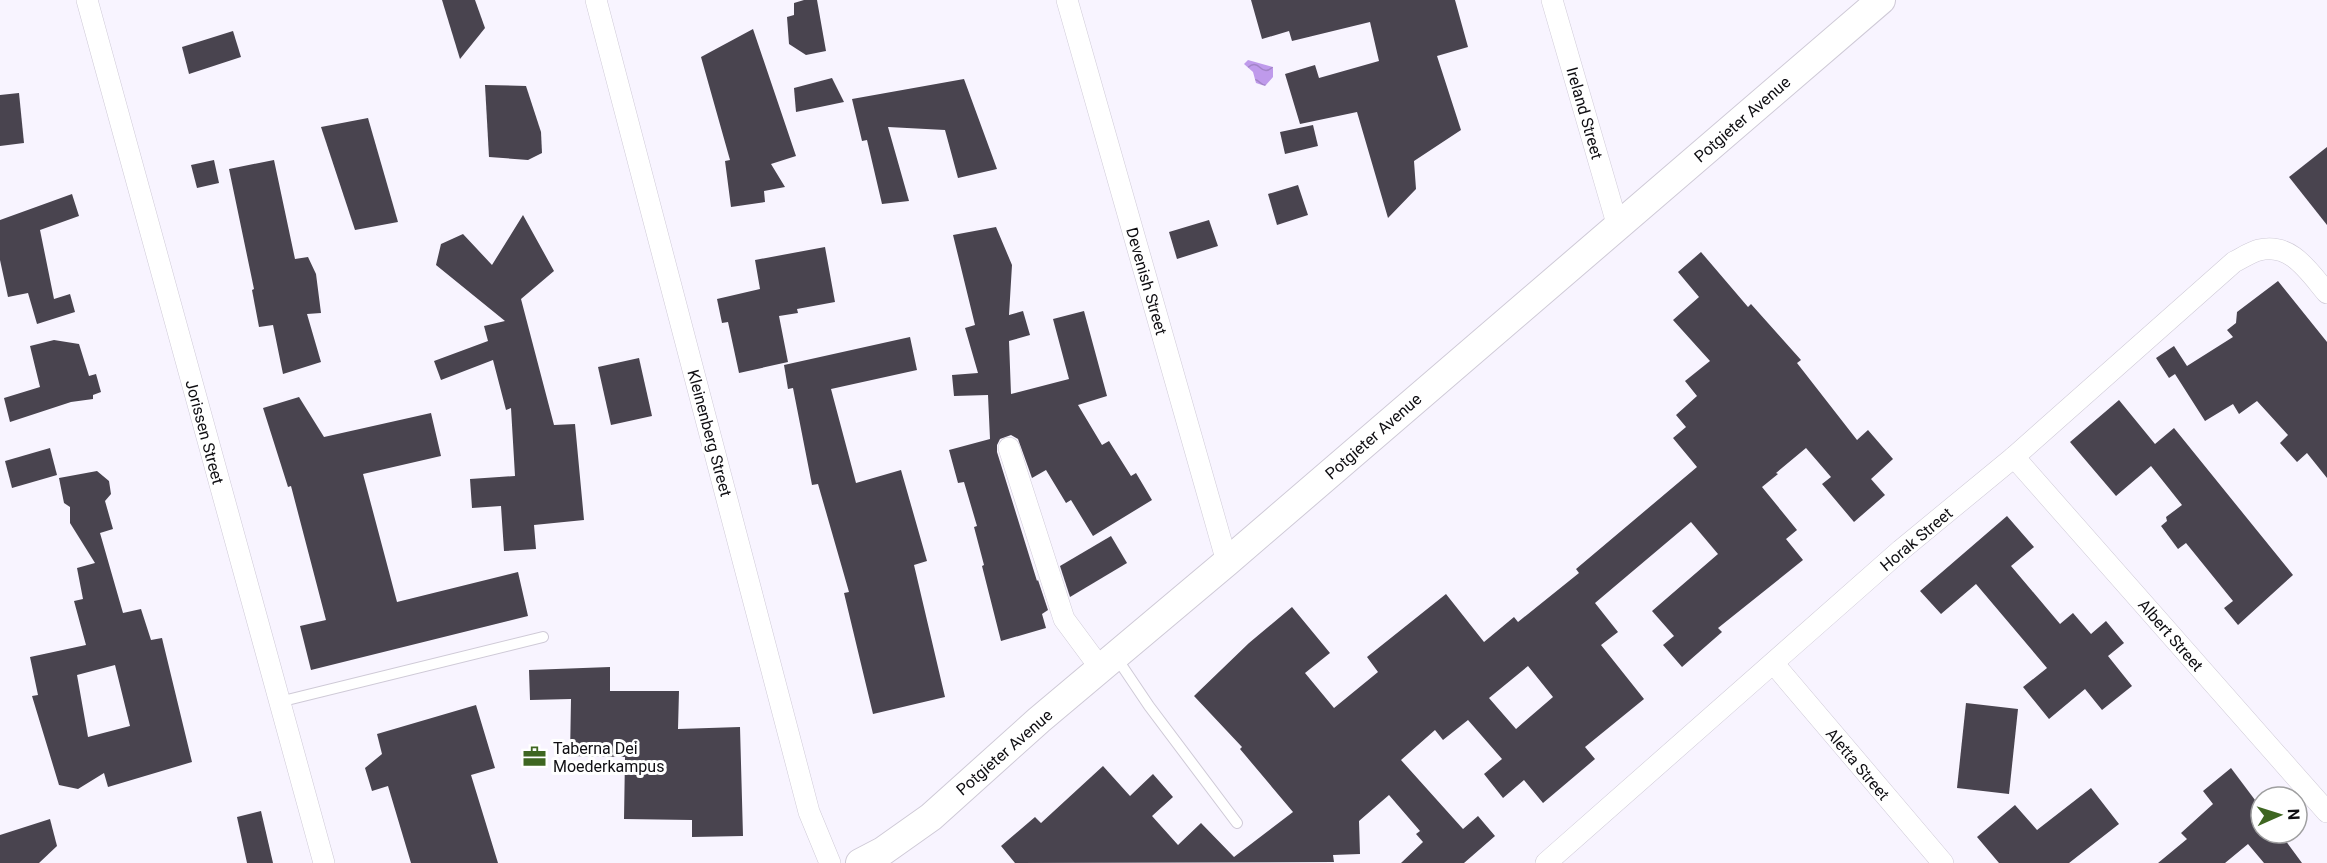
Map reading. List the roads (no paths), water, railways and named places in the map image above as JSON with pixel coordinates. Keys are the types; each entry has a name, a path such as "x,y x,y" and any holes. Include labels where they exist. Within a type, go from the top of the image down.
{"street":[{"name":"Jorissen Street","path":"87,0 324,863"},
{"name":"Kleinenberg Street","path":"596,0 809,812 830,863"},
{"name":"Devenish Street","path":"1067,0 1227,562"},
{"name":"Ireland Street","path":"1552,0 1618,227"},
{"name":"Potgieter Avenue","path":"860,863 883,851 931,817 1881,0"},
{"name":"Horak Street","path":"1546,863 1902,550 2014,457 2234,262 2258,250 2272,248 2285,251 2298,259 2327,293"},
{"path":"1009,448 1064,619 1108,663"},
{"name":"Albert Street","path":"2014,457 2327,812"},
{"name":"Aletta Street","path":"1774,664 1943,863"}],"lane":[{"path":"279,702 543,637"},
{"path":"1108,663 1149,706 1237,823"}],"water":[{"path":"1248,60 1273,67 1273,77 1265,86 1256,83 1253,72 1244,64"}],"place":[{"name":"Taberna Dei Moederkampus","path":"535,757"}]}
